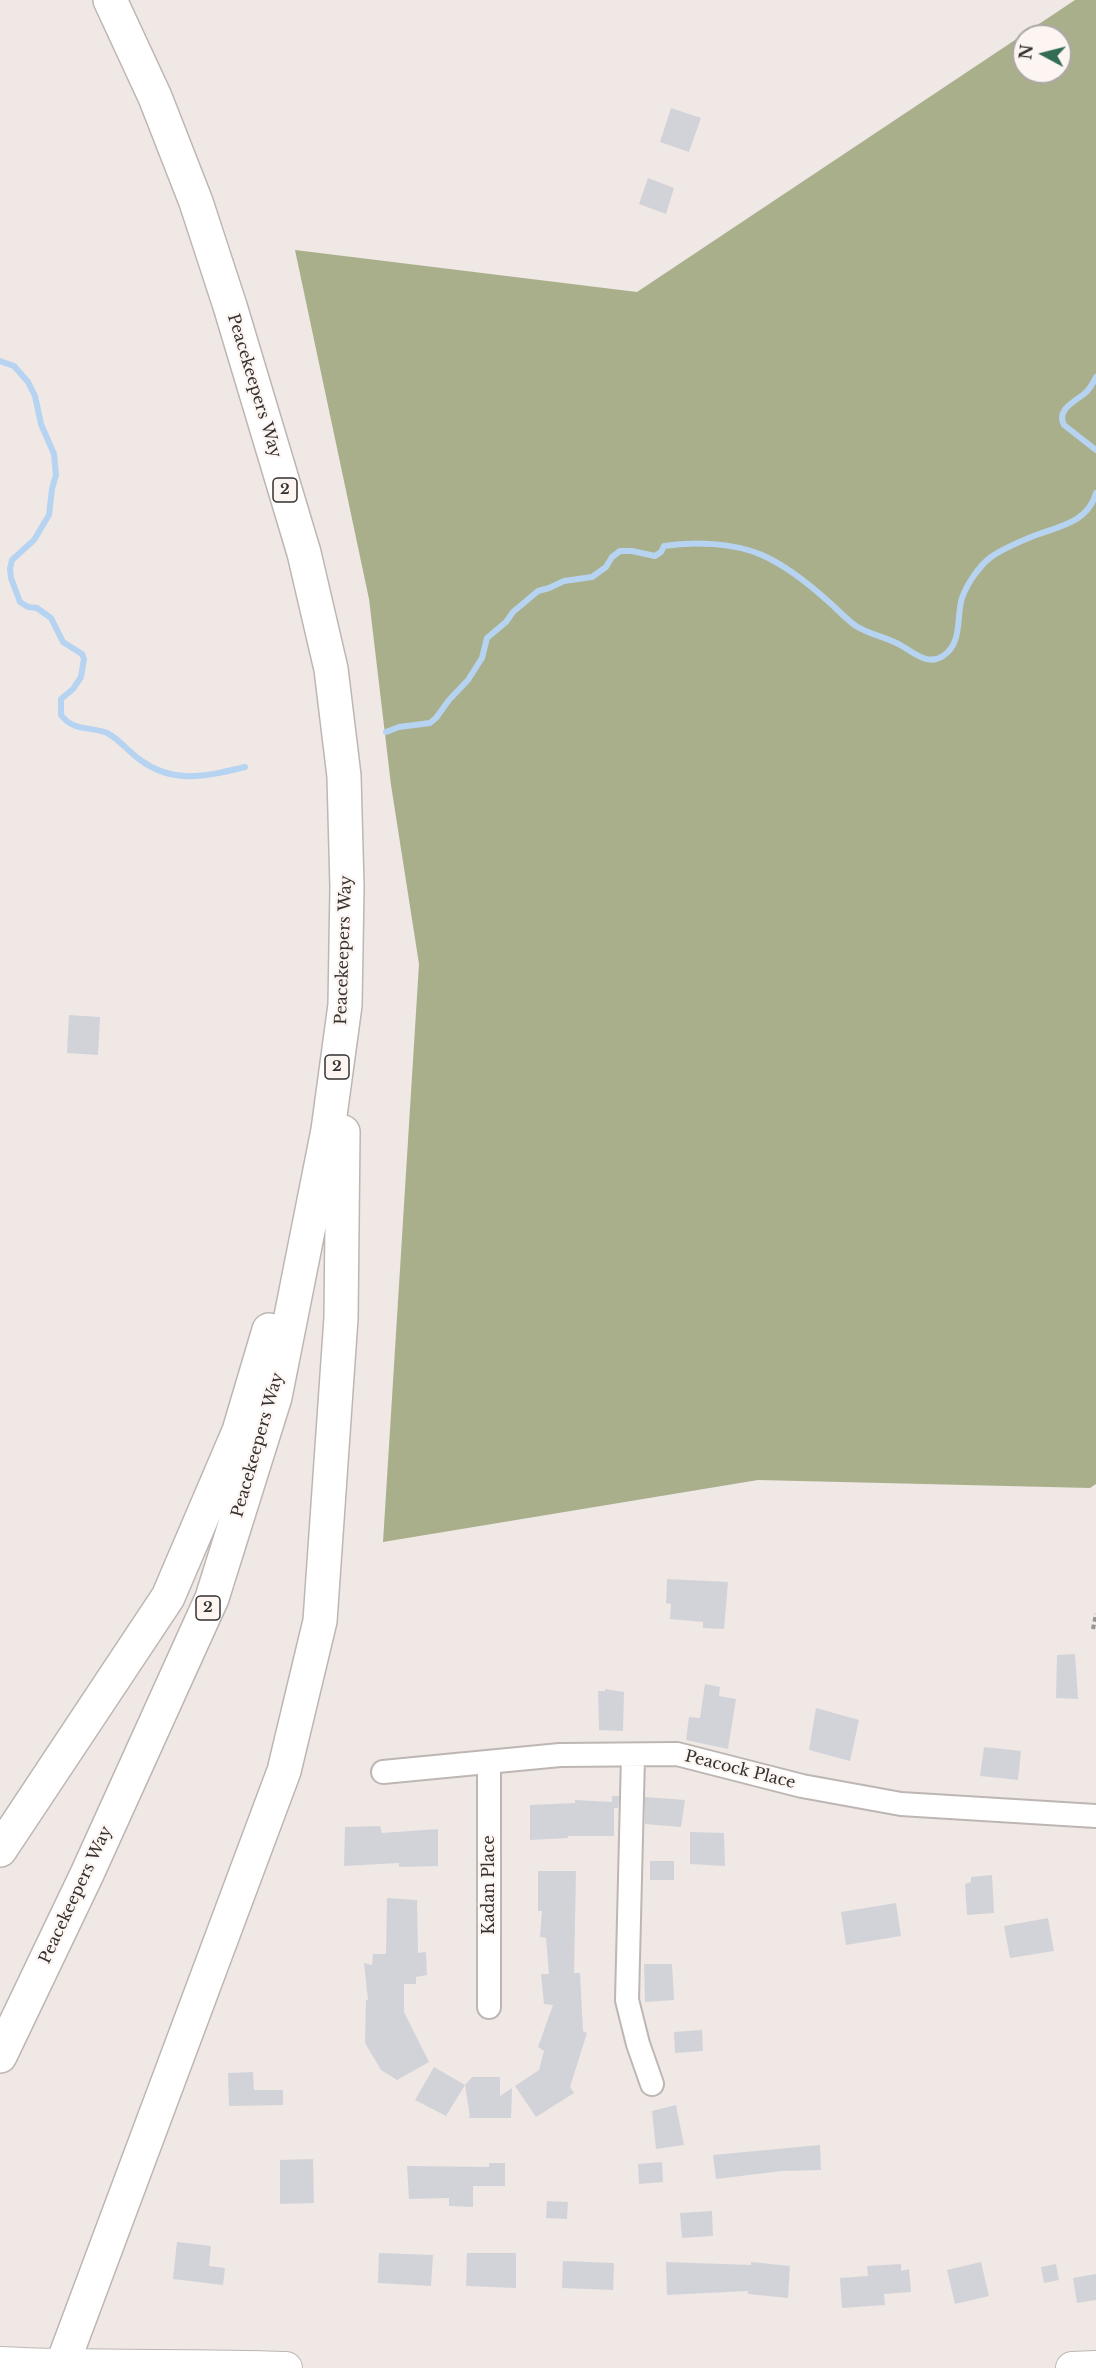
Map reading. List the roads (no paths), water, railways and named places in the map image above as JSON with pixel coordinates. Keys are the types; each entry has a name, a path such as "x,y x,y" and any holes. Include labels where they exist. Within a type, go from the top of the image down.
{"highway":[{"name":"Peacekeepers Way","path":"0,2056 87,1874 212,1598 275,1397 328,1130 345,1005 344,776 331,669 307,564 231,306 196,202 155,97 110,0"},
{"path":"61,2368 284,1771 320,1620 340,1318 345,1005"},
{"path":"0,1850 168,1597 239,1431 328,1130"}],"main road":[{"path":"0,2363 61,2368 237,2366 286,2368"},
{"path":"1072,2368 1096,2367"}],"street":[{"name":"Peacock Place","path":"382,1772 560,1755 677,1754 802,1786 902,1804 1096,1816"},
{"path":"633,1755 627,2000 638,2044 652,2084"},
{"name":"Kadan Place","path":"489,1763 489,2007"}],"waterway":[{"path":"0,361 14,366 28,382 35,396 41,424 54,454 56,475 49,515 34,540 12,560 10,569 20,602 28,607 37,608 51,618 63,642 82,654 84,659 81,677 73,689 61,699 61,715 71,724 107,733 139,759 165,772 191,776 245,767"},
{"path":"1096,377 1086,392 1071,403 1062,415 1064,425 1096,450"},
{"path":"386,732 399,727 430,723 468,680 482,658 487,638 506,622 513,612 538,591 564,581 592,577 606,567 612,557 620,551 655,556 664,546 700,543 751,551 771,559 797,576 856,626 896,643 921,657 937,659 949,651 954,644 962,598 970,581 982,565 1007,548 1080,517 1087,511 1096,493"}]}
